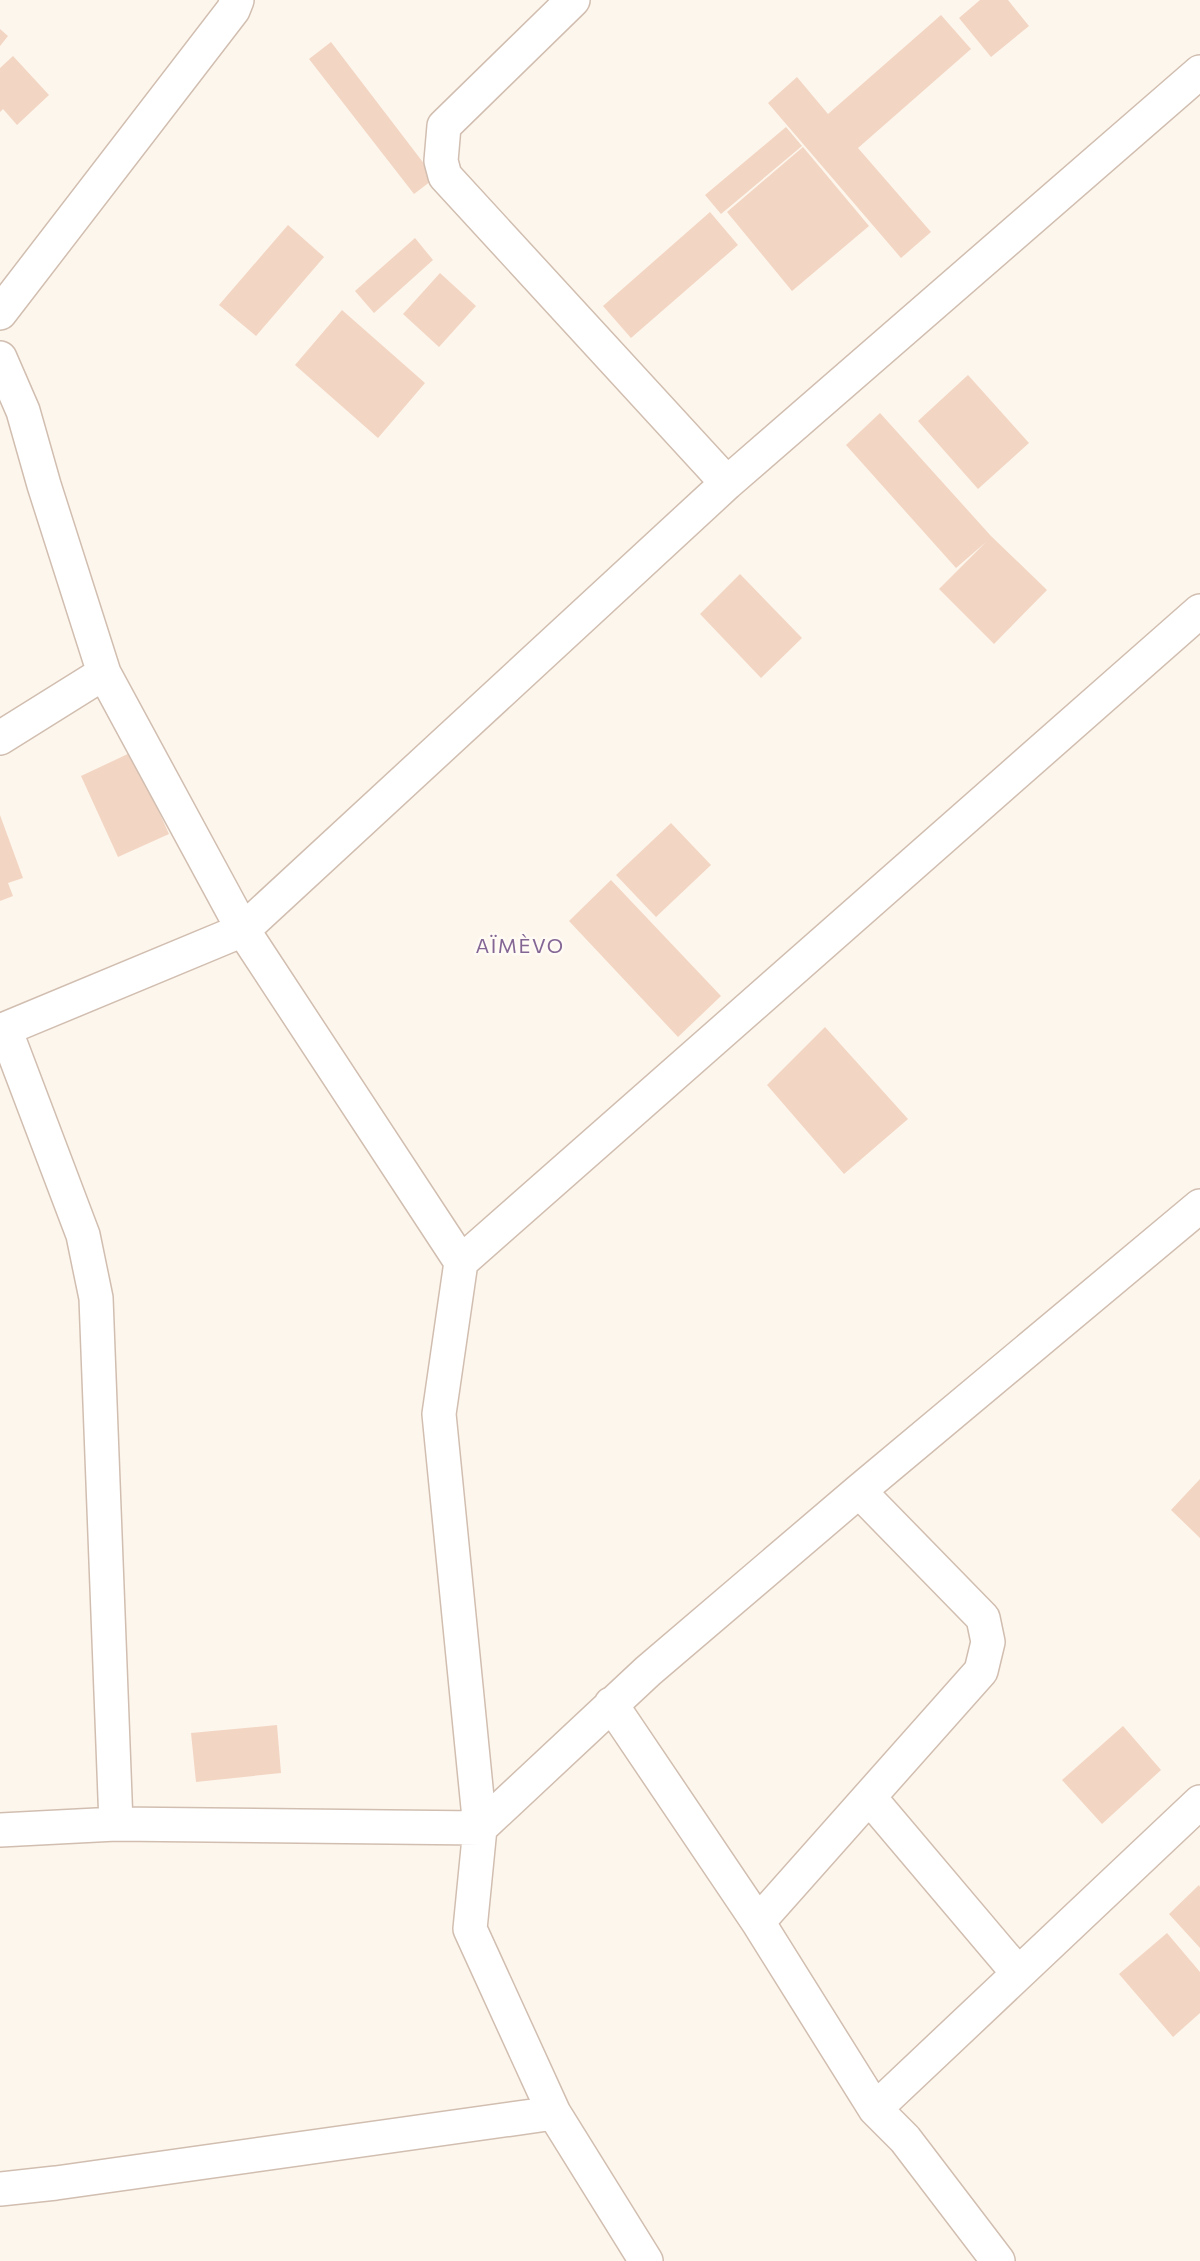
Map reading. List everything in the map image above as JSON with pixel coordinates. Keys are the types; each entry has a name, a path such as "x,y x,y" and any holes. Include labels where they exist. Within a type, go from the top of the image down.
{"street":[{"path":"0,313 225,20 237,0"},
{"path":"573,0 444,126 441,161 445,176 727,483"},
{"path":"116,1824 96,1298 83,1235 2,1030 243,930 727,483 1200,72"},
{"path":"0,358 24,411 44,485 104,673 243,930 461,1262"},
{"path":"646,2261 554,2114 470,1929 480,1828 439,1414 461,1262 1200,611"},
{"path":"0,738 104,673"},
{"path":"0,1830 116,1824 480,1828 612,1704 859,1491 1200,1206"},
{"path":"758,1922 981,1671 988,1642 983,1618 859,1491"},
{"path":"612,1704 758,1922 875,2109 905,2139 998,2261"},
{"path":"869,1797 1018,1973"},
{"path":"875,2109 1200,1802"},
{"path":"0,2189 554,2114"}],"building":[{"path":"980,0 1008,0 1029,26 991,57 959,18"},
{"path":"941,15 971,49 858,148 931,232 901,258 768,103 797,77 828,114"},
{"path":"0,29 8,36 0,46"},
{"path":"331,42 435,178 414,194 309,59"},
{"path":"13,56 49,95 17,125 3,109 0,112 0,68"},
{"path":"786,127 802,146 721,214 705,195"},
{"path":"803,147 869,226 792,291 727,212"},
{"path":"710,212 738,245 631,338 603,306"},
{"path":"288,225 324,257 256,336 219,305"},
{"path":"415,238 433,260 374,313 355,291"},
{"path":"440,273 476,306 439,347 403,314"},
{"path":"342,310 425,383 378,438 295,365"},
{"path":"968,375 1029,443 978,489 918,421"},
{"path":"880,413 991,536 1047,590 994,644 939,589 986,542 956,568 846,445"},
{"path":"740,574 802,638 761,678 700,614"},
{"path":"132,752 169,834 118,857 81,776"},
{"path":"0,815 23,878 8,883 13,896 0,901"},
{"path":"671,823 711,865 656,917 616,875"},
{"path":"611,880 721,996 678,1037 569,921"},
{"path":"825,1027 908,1119 844,1174 767,1085"},
{"path":"1200,1479 1200,1538 1171,1510"},
{"path":"277,1725 281,1773 196,1782 191,1733"},
{"path":"1123,1726 1161,1770 1102,1824 1062,1780"},
{"path":"1199,1885 1200,1887 1200,1948 1169,1914"},
{"path":"1167,1933 1200,1972 1200,2013 1173,2037 1119,1974"}],"district":[{"name":"AÏMÈVO","path":"520,945"}]}
